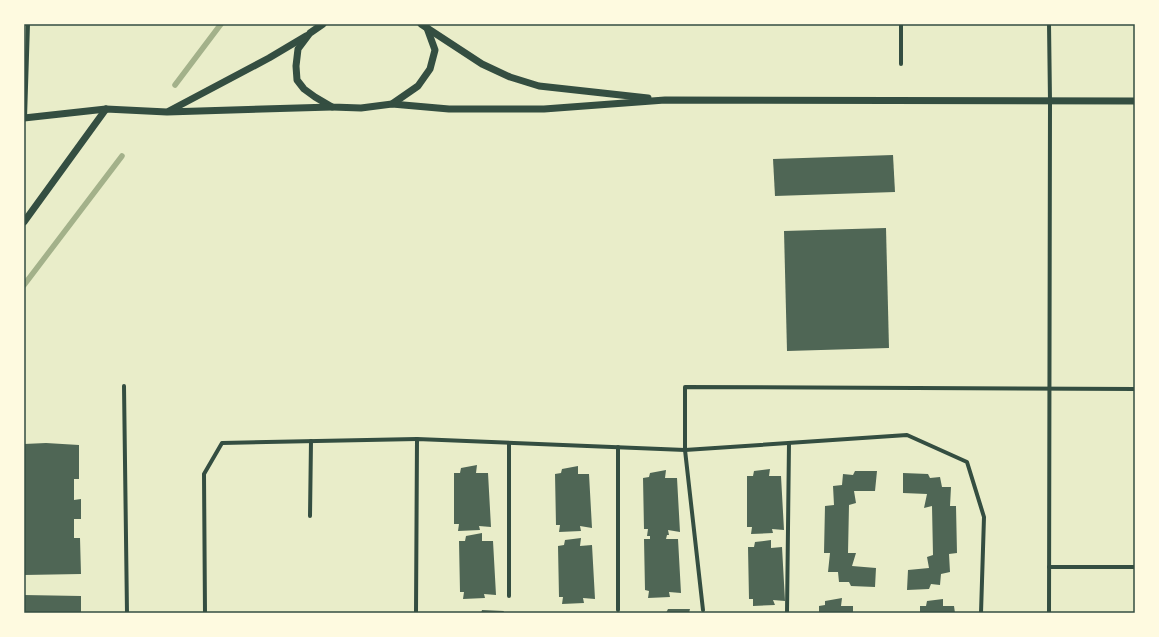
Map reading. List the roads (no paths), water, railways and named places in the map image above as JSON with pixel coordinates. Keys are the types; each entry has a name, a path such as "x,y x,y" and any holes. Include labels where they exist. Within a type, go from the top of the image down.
{"street":[{"path":"28,24 25,118 106,109 167,112 332,107 361,108 392,104 449,109 544,110 665,100 1135,101"},
{"path":"167,112 269,58 323,24"},
{"path":"901,64 902,24"},
{"path":"1049,24 1049,613"},
{"path":"424,26 482,64 510,77 539,86 665,100"},
{"path":"392,104 418,86 430,69 435,50 424,26"},
{"path":"310,33 298,49 296,66 297,80 304,89 332,107"},
{"path":"24,222 106,109"},
{"path":"124,386 127,613"},
{"path":"703,610 685,450 684,387 1135,389"},
{"path":"205,613 204,474 222,443 417,439 685,450 907,435 967,462 984,517 981,613"},
{"path":"416,613 417,439"},
{"path":"310,516 311,441"},
{"path":"509,443 509,596"},
{"path":"787,613 789,443"},
{"path":"618,447 618,610"},
{"path":"1049,567 1135,566"}],"waterway":[{"path":"175,85 221,24"},
{"path":"24,285 122,156"}]}
